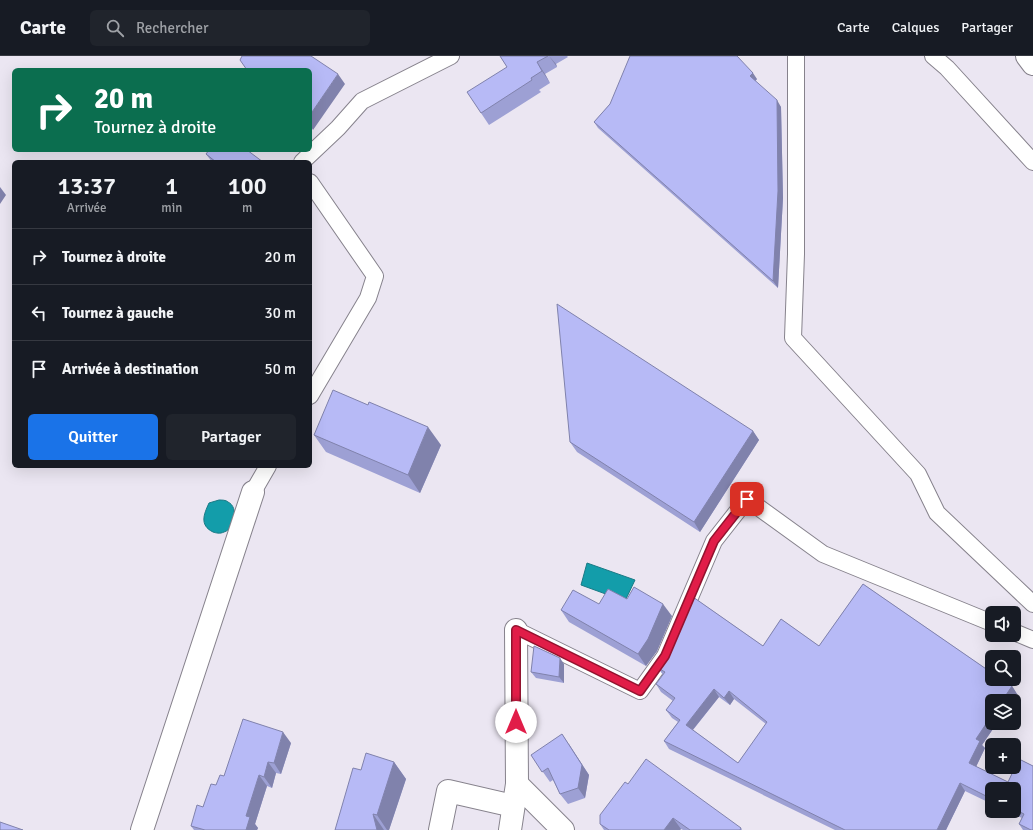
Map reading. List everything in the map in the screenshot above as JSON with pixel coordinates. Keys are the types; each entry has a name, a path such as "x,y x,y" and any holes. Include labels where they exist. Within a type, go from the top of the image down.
{"street":[{"path":"1027,56 1033,64"},
{"path":"142,830 253,492"},
{"path":"510,830 517,784 516,630"},
{"path":"517,784 563,830"},
{"path":"440,830 448,791 513,806"}],"lane":[{"path":"304,160 338,128 362,101 451,56"},
{"path":"796,56 796,254 793,338 918,474 937,513 1033,604"},
{"path":"933,56 947,68 1033,162"},
{"path":"312,185 375,276 368,298 312,393"},
{"path":"253,492 267,468"},
{"path":"516,630 640,691 665,656 714,541 747,499 823,554 985,620"},
{"path":"1021,635 1033,640"}],"water":[{"path":"219,500 226,501 234,508 233,523 228,530 223,533 213,532 204,523 204,515 209,503"},
{"path":"587,563 635,580 625,601 581,585"}],"building":[{"path":"242,56 311,56 338,74 312,112 312,68 246,68 240,60"},
{"path":"500,56 548,56 537,62 542,71 531,78 532,80 481,113 467,92 507,67"},
{"path":"630,56 737,56 753,73 750,76 777,100 778,191 773,281 594,122 610,104"},
{"path":"208,152 250,152 260,160 214,160 206,154"},
{"path":"557,304 753,431 694,522 570,442"},
{"path":"333,390 368,405 369,402 428,427 408,475 314,435"},
{"path":"863,584 985,668 985,686 1012,686 1007,694 985,694 985,726 976,739 980,741 969,763 985,771 985,774 992,774 1008,782 985,782 985,796 960,783 937,830 845,830 664,741 680,720 666,710 675,698 656,684 665,672 658,668 668,652 693,597 763,646 781,619 819,646","holes":["714,689 724,698 729,691 767,722 738,763 686,725"]},
{"path":"634,587 663,604 648,639 638,654 561,610 573,590 599,604 608,589 627,599"},
{"path":"534,646 560,658 559,677 531,672"},
{"path":"243,719 283,732 274,763 268,762 264,777 259,775 246,816 250,817 246,830 205,830 191,826 197,805 203,807 211,784 216,785 220,775 224,776"},
{"path":"562,734 582,765 578,788 560,794 548,768 542,772 531,755"},
{"path":"366,753 394,762 377,815 373,814 377,830 335,830 353,768 361,770"},
{"path":"646,759 741,828 740,830 690,830 673,818 664,830 609,830 600,824 600,815 625,782 628,784"},
{"path":"1021,760 1033,766 1033,830 1019,824 1024,814 1021,812 1021,782 1008,782 1012,774 1021,774"},
{"path":"0,822 23,830 0,830"}],"route":[{"path":"516,722 516,630 640,691 665,656 714,541 747,499"}]}
